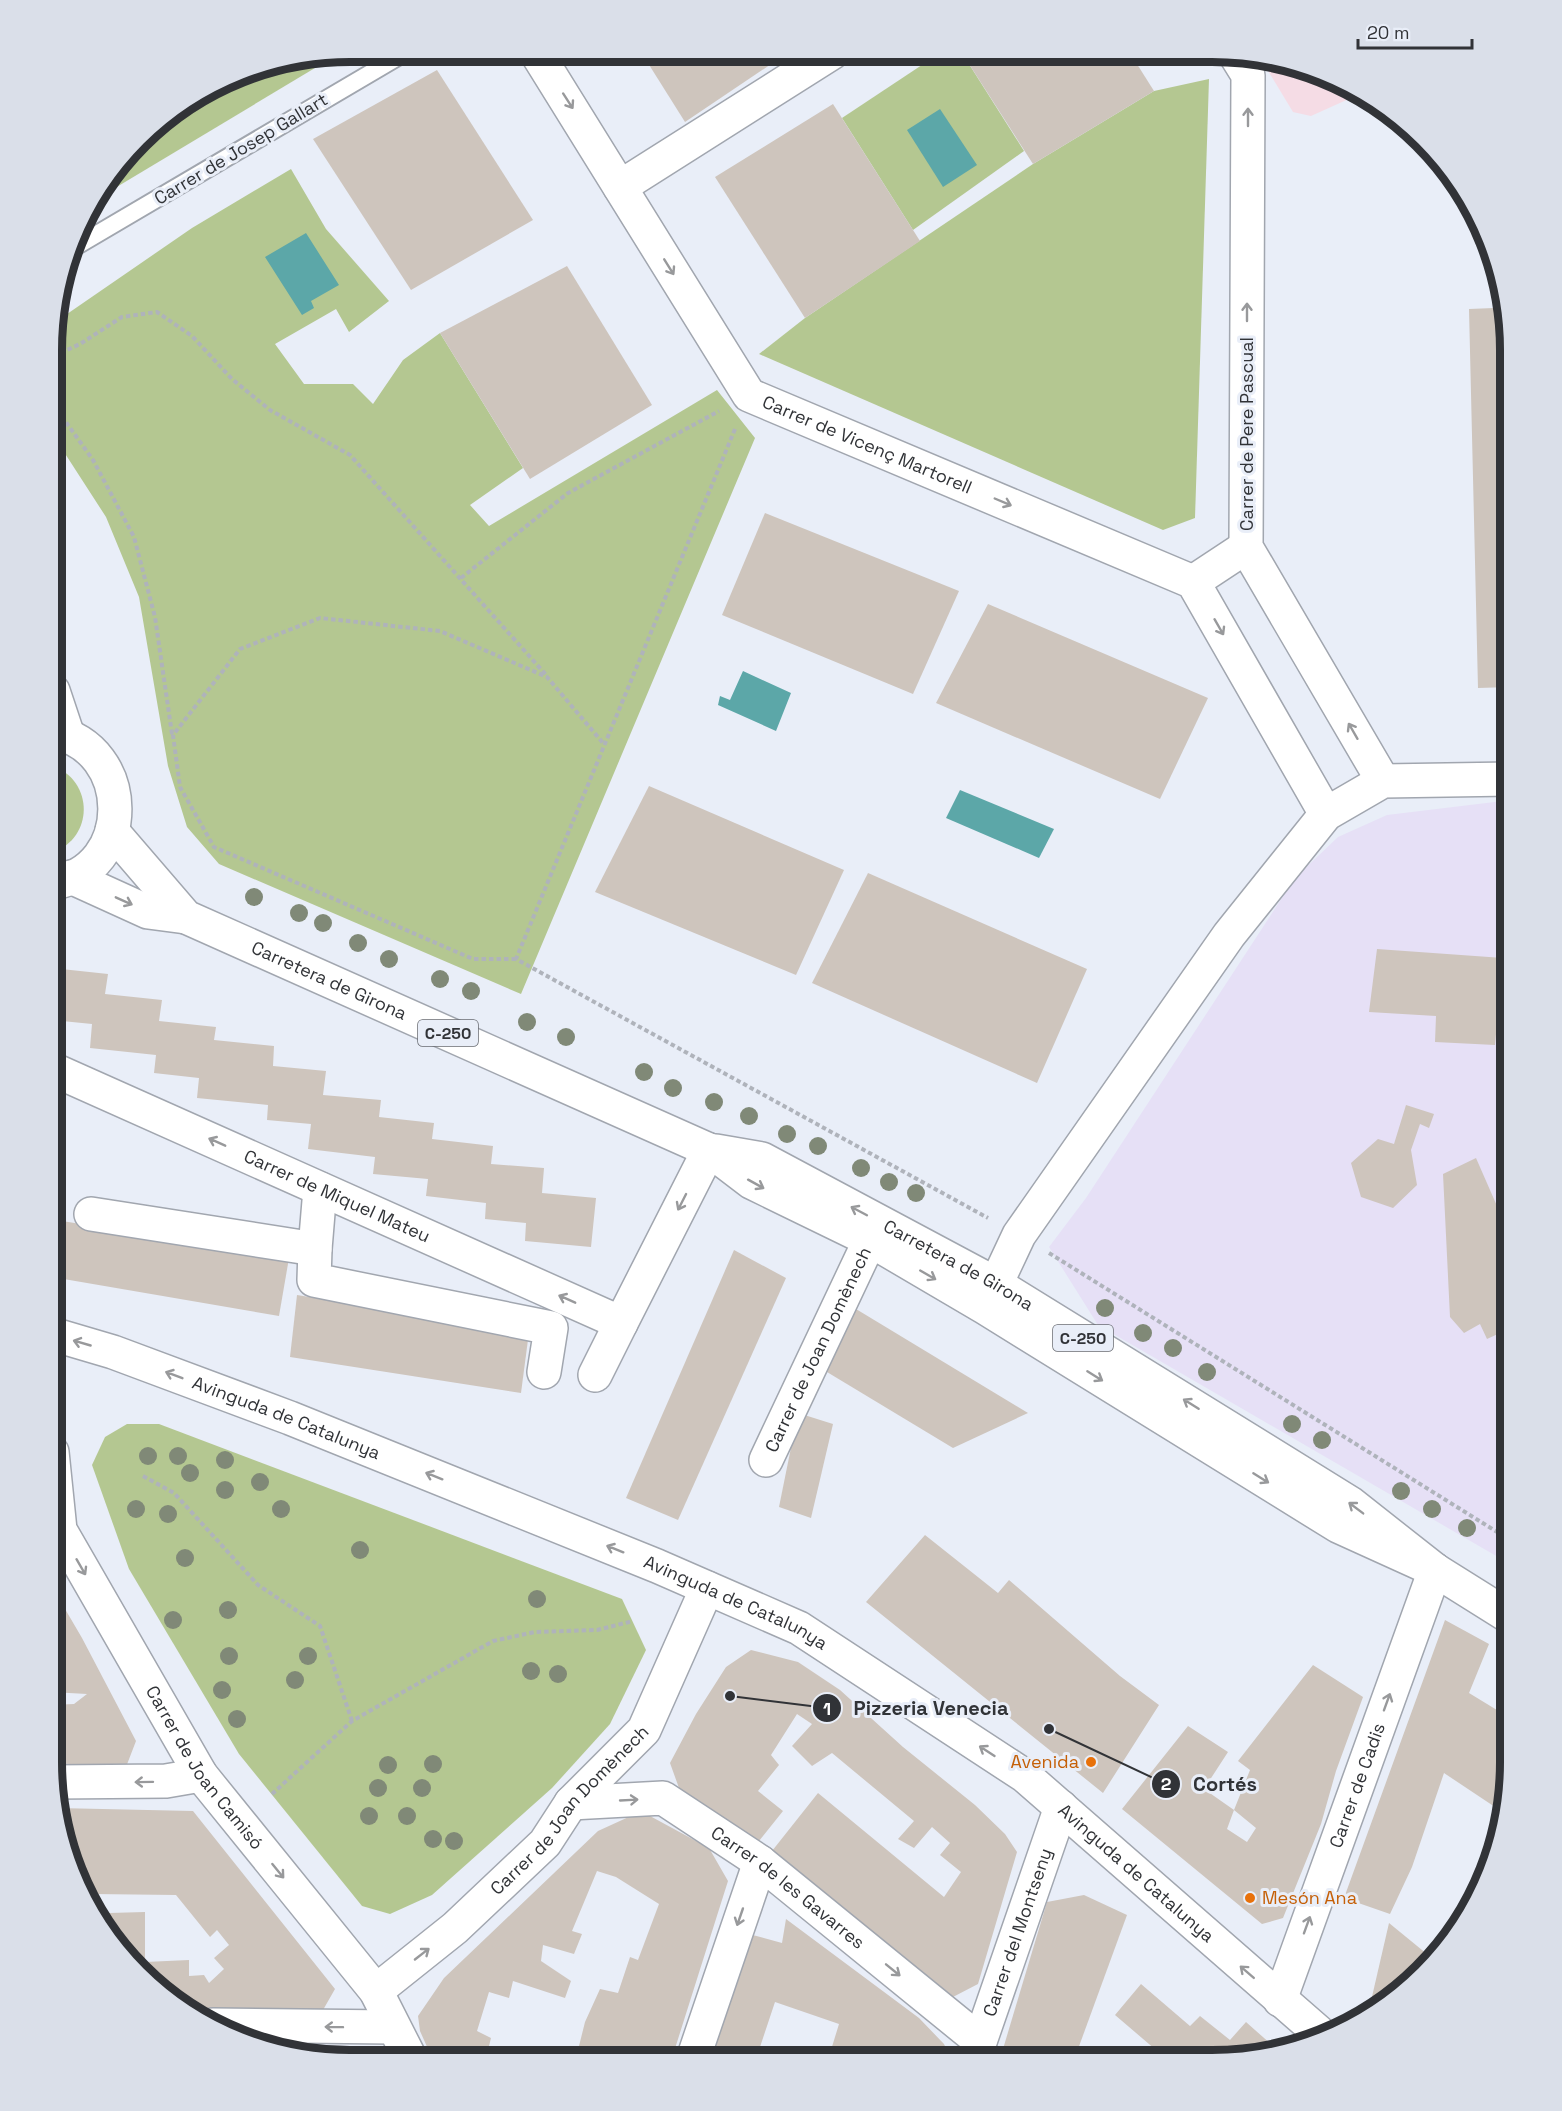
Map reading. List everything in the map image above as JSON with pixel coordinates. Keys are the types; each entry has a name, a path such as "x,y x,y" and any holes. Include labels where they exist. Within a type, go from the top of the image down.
{"street":[{"name":"Carrer de Vicenç Martorell","path":"542,62 749,395 1193,582"},
{"path":"620,188 817,62"},
{"name":"Carrer de Pere Pascual","path":"1241,63 1248,75 1246,547 1383,781"},
{"path":"1246,547 1193,582 1326,814"},
{"path":"62,735 88,748 108,775 115,797 112,831 96,858 62,880"},
{"path":"996,1284 1019,1235 1229,935 1326,814 1383,781 1500,779"},
{"name":"Carretera de Girona","path":"112,831 186,917 709,1150 751,1182 870,1240 984,1307 1338,1526 1435,1570"},
{"path":"62,880 148,912 186,917"},
{"name":"Carrer de Miquel Mateu","path":"62,1073 621,1323"},
{"path":"595,1375 709,1150"},
{"name":"Carretera de Girona","path":"709,1150 762,1160 996,1284 1350,1503 1435,1570 1500,1611"},
{"path":"320,1189 314,1280 551,1328 544,1372"},
{"path":"91,1214 315,1249"},
{"name":"Carrer de Joan Domènech","path":"766,1460 870,1240"},
{"name":"Avinguda de Catalunya","path":"62,1337 113,1352 290,1418 707,1588 799,1628 1025,1776 1316,2030"},
{"name":"Carrer de Joan Camisó","path":"62,1533 201,1775 376,1991 406,2050"},
{"name":"Carrer de Cadis","path":"1280,2000 1435,1570"},
{"name":"Carrer de Joan Domènech","path":"376,1991 455,1928 537,1851 571,1803 644,1730 707,1588"},
{"path":"62,1782 166,1781 201,1775"},
{"name":"Carrer de les Gavarres","path":"571,1803 663,1798 760,1863 977,2050"},
{"name":"Carrer del Montseny","path":"977,2050 1061,1808"},
{"path":"696,2050 760,1863"},
{"path":"233,2025 393,2027"}],"lane":[{"name":"Carrer de Josep Gallart","path":"82,243 389,62"}],"path":[{"path":"62,352 80,344 122,317 157,312 192,336 232,379 270,411 350,455 603,743"},
{"path":"460,578 568,493 749,395"},
{"path":"516,959 603,743 749,395"},
{"path":"62,417 93,460 134,537 155,617 180,787 214,847 473,959 516,959 1019,1235 1500,1534"},
{"path":"173,735 240,649 320,618 440,632 547,677"},
{"path":"143,1476 174,1494 258,1585 320,1626 352,1721"},
{"path":"272,1794 352,1721 493,1641 535,1632 597,1630 633,1621"}],"shaded area":[{"path":"1265,66 1323,83 1352,97 1311,116 1293,112"},
{"path":"1500,801 1500,1558 1098,1325 1049,1247 1086,1198 1295,878 1338,837 1387,815"}],"green space":[{"path":"926,62 968,62 1024,151 913,230 842,118"},
{"path":"324,63 108,192 146,146 174,121 205,100 239,83 275,71"},
{"path":"1209,79 1195,518 1163,530 759,354 805,318 1033,164 1154,91"},
{"path":"291,169 326,229 389,301 349,332 336,309 275,344 304,384 353,384 373,404 403,360 440,333 523,468 470,505 489,526 717,390 755,438 521,994 219,864 187,827 168,766 139,597 106,517 62,449 62,330 64,316 192,228"},
{"path":"62,771 76,784 82,796 84,809 82,823 76,835 62,847"},
{"path":"127,1424 159,1424 622,1599 646,1650 610,1724 552,1788 432,1895 390,1914 362,1906 239,1754 129,1569 92,1465 105,1437"}],"water":[{"path":"940,109 977,165 943,187 907,130"},
{"path":"306,233 339,285 311,301 314,308 302,315 265,257"},
{"path":"743,671 791,693 776,731 718,705 720,696 730,700"},
{"path":"960,790 1054,829 1039,858 946,818"}],"building":[{"path":"647,62 774,62 685,122"},
{"path":"968,62 1136,62 1154,91 1033,164"},
{"path":"437,70 533,220 411,290 313,139"},
{"path":"833,104 920,241 805,318 715,177"},
{"path":"567,266 652,405 530,479 440,333"},
{"path":"1494,288 1500,330 1500,687 1478,688 1469,309 1494,308"},
{"path":"765,513 959,591 913,694 722,615"},
{"path":"988,604 1208,698 1160,799 936,703"},
{"path":"649,786 844,870 796,975 595,892"},
{"path":"868,873 1087,969 1037,1083 812,983"},
{"path":"1377,949 1500,958 1500,991 1495,1045 1435,1042 1436,1016 1369,1012"},
{"path":"62,969 108,974 105,994 162,1000 159,1021 216,1027 214,1040 274,1046 273,1066 326,1071 323,1095 381,1100 379,1117 434,1123 432,1139 493,1146 491,1164 544,1168 542,1193 596,1198 591,1247 525,1241 526,1223 485,1219 486,1203 426,1196 428,1179 373,1174 375,1157 308,1149 311,1124 267,1120 268,1105 197,1098 199,1078 154,1073 156,1055 90,1048 92,1024 62,1021"},
{"path":"1406,1105 1434,1114 1429,1128 1420,1124 1411,1150 1417,1185 1393,1208 1361,1197 1351,1163 1378,1139 1394,1144"},
{"path":"1476,1158 1500,1213 1500,1333 1487,1339 1480,1324 1464,1333 1450,1317 1443,1174"},
{"path":"62,1221 289,1258 279,1316 62,1279"},
{"path":"734,1250 786,1278 678,1520 626,1498"},
{"path":"297,1295 529,1332 521,1393 290,1357"},
{"path":"856,1309 1028,1413 953,1448 822,1369"},
{"path":"798,1413 833,1424 811,1518 779,1507"},
{"path":"925,1535 998,1593 1009,1580 1120,1676 1159,1705 1103,1793 866,1602"},
{"path":"62,1604 136,1741 126,1767 62,1764 62,1705 74,1704 87,1694 62,1693"},
{"path":"1445,1620 1489,1644 1469,1693 1500,1712 1500,1781 1497,1808 1444,1773 1412,1867 1390,1914 1344,1898"},
{"path":"751,1650 798,1662 840,1690 903,1747 975,1805 1005,1834 1017,1852 978,1984 951,1998 772,1851 818,1793 944,1897 961,1872 940,1855 950,1843 932,1827 914,1848 898,1839 914,1821 832,1753 812,1766 792,1746 812,1724 797,1714 771,1755 779,1765 758,1791 783,1811 759,1841 679,1788 670,1763 696,1714 726,1667"},
{"path":"1313,1665 1363,1697 1336,1771 1321,1824 1283,1918 1262,1924 1122,1809 1188,1726 1228,1752 1204,1789 1234,1810 1250,1770 1238,1761","holes":["1234,1810 1256,1828 1247,1842 1227,1829"]},
{"path":"65,1808 193,1811 335,1989 323,2010 201,2008 174,1990 133,1951 108,1918 109,1913 145,1912 145,1962 189,1960 189,1976 204,1975 209,1983 224,1969 214,1958 229,1945 217,1930 210,1937 176,1895 94,1894 83,1872 71,1836"},
{"path":"633,1815 650,1816 709,1848 728,1881 675,2050 578,2050 585,2022 600,1989 618,1993 630,1957 638,1960 659,1904 616,1877 597,1871 572,1931 582,1934 574,1954 543,1945 541,1961 571,1981 565,1998 513,1981 509,1998 489,1992 477,2031 491,2038 488,2050 428,2050 420,2031 418,2016 444,1978 598,1831"},
{"path":"1084,1895 1127,1915 1078,2050 1003,2050 1047,1902"},
{"path":"786,1919 919,2018 944,2044 947,2050 831,2050 839,2024 775,2002 759,2050 714,2050 749,1934 782,1943"},
{"path":"1389,1923 1427,1954 1402,1978 1371,2002"},
{"path":"1141,1984 1190,2026 1200,2016 1230,2040 1246,2022 1270,2044 1232,2049 1156,2050 1115,2015"}],"place":[{"name":"Pizzeria Venecia","path":"730,1696"},
{"name":"Cortés","path":"1049,1729"},
{"name":"Avenida","path":"1091,1762"},
{"name":"Mesón Ana","path":"1250,1898"}]}
